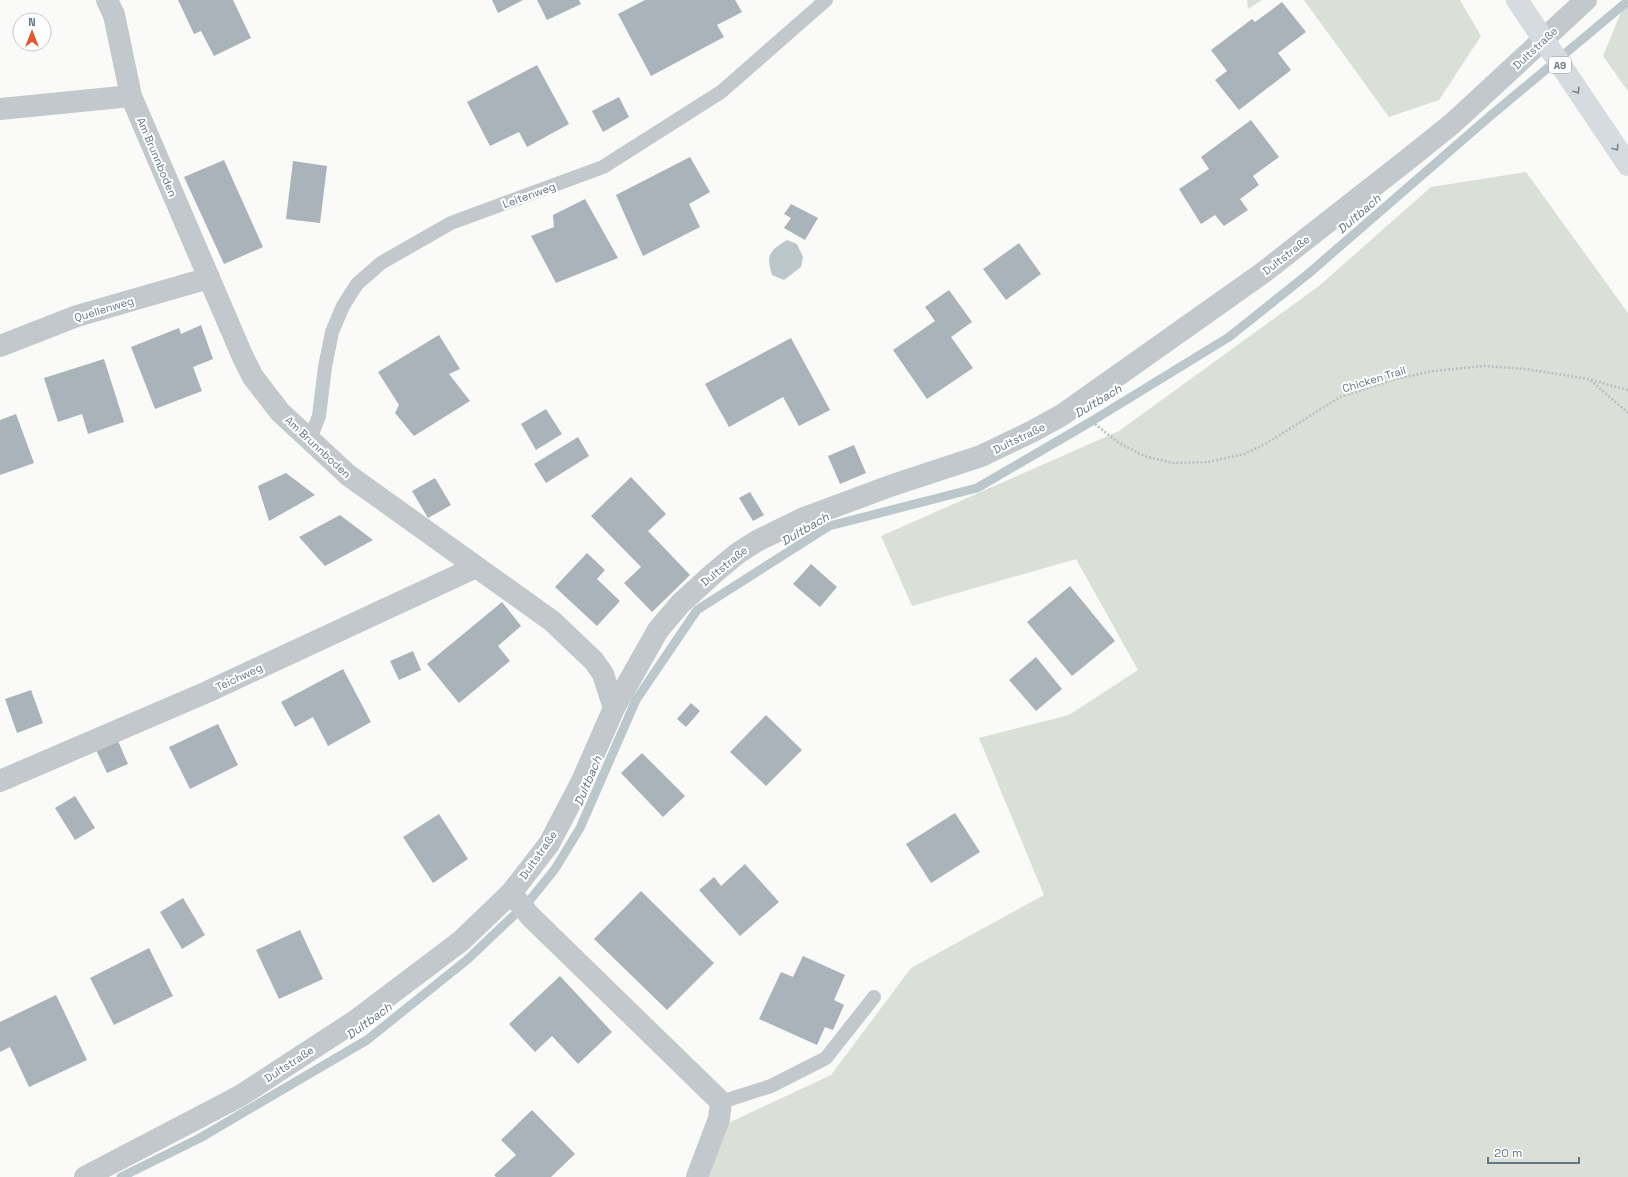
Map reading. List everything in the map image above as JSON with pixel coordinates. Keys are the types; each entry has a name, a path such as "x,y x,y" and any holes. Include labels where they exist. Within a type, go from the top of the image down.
{"highway":[{"name":"A9","path":"1517,0 1628,166"}],"street":[{"name":"Am Brunnboden","path":"107,0 114,15 131,96 242,355 253,377 280,412 348,475 552,621 594,661 603,674 614,708"},
{"name":"Dultstraße","path":"85,1177 240,1096 356,1021 461,941 520,904 582,781 614,708 658,630 681,602 738,553 757,541 804,518 890,486 981,456 1033,432 1062,415 1264,272 1408,160 1452,123 1586,0"},
{"path":"0,109 131,96"},
{"name":"Quellenweg","path":"0,346 77,316 209,278"},
{"name":"Teichweg","path":"0,781 207,692 476,567"},
{"path":"520,904 721,1102 719,1119 697,1177"}],"lane":[{"name":"Leitenweg","path":"310,439 319,416 325,366 332,332 343,306 357,284 381,264 451,223 603,167 721,92 826,0"},
{"path":"721,1102 772,1086 826,1058 874,997"}],"path":[{"name":"Chicken Trail","path":"1092,421 1119,443 1144,456 1173,463 1208,462 1244,454 1267,443 1340,397 1396,379 1433,371 1484,366 1526,369 1589,379 1628,390"},
{"path":"1589,379 1628,413"}],"shaded area":[{"path":"1247,0 1262,0 1248,9"},
{"path":"1304,0 1460,0 1481,36 1439,100 1389,117"},
{"path":"1626,0 1628,0 1628,91 1603,56"},
{"path":"1526,172 1628,313 1628,1177 704,1177 724,1125 831,1075 911,968 1044,895 979,738 1069,715 1138,670 1076,559 912,606 881,536 1119,431 1319,286 1431,187"},
{"path":"787,240 797,244 803,257 801,267 784,280 772,275 769,258 770,254 776,247"}],"building":[{"path":"178,0 233,0 251,38 214,56 201,31 194,34"},
{"path":"492,0 523,0 498,13"},
{"path":"537,0 579,0 581,4 547,20"},
{"path":"645,0 735,0 742,12 717,25 724,37 651,76 618,14"},
{"path":"1282,2 1306,32 1278,53 1291,70 1239,110 1215,80 1227,71 1211,50 1252,19 1255,22"},
{"path":"537,65 569,124 527,147 519,132 490,146 467,102"},
{"path":"619,97 629,117 603,132 592,111"},
{"path":"1251,120 1279,157 1253,176 1259,185 1240,199 1248,210 1224,226 1215,215 1201,224 1179,189 1209,169 1201,157"},
{"path":"690,157 710,192 689,204 700,227 643,256 616,195"},
{"path":"224,160 263,247 224,264 184,177"},
{"path":"293,161 327,166 320,223 286,219"},
{"path":"585,199 618,258 556,283 531,236 554,227 553,215"},
{"path":"791,204 818,218 805,240 784,228 791,218 784,214"},
{"path":"1019,243 1041,274 1006,300 983,269"},
{"path":"949,290 972,322 951,337 973,368 927,399 893,350 935,321 925,307"},
{"path":"201,325 213,359 193,367 202,391 155,409 131,347 179,328 181,334"},
{"path":"439,335 460,369 449,374 470,401 414,436 395,413 399,405 378,372"},
{"path":"791,338 830,410 799,426 783,397 729,427 705,384"},
{"path":"104,359 124,422 88,434 82,414 58,422 44,378"},
{"path":"546,409 562,434 536,450 521,424"},
{"path":"16,414 34,463 0,475 0,420"},
{"path":"578,437 589,456 546,483 534,464"},
{"path":"854,445 866,473 840,484 828,456"},
{"path":"286,473 315,495 269,521 258,486"},
{"path":"631,477 666,514 648,531 690,575 652,612 624,583 641,567 591,516"},
{"path":"435,478 451,505 428,518 412,491"},
{"path":"750,492 764,515 753,521 739,498"},
{"path":"340,515 373,540 325,566 299,537"},
{"path":"587,553 605,570 597,579 620,601 597,626 555,587"},
{"path":"811,564 837,587 820,607 793,584"},
{"path":"1070,586 1115,641 1072,676 1027,622"},
{"path":"502,602 521,626 498,646 510,661 459,703 427,664"},
{"path":"413,651 421,670 399,680 390,661"},
{"path":"1036,657 1062,689 1036,711 1009,680"},
{"path":"343,669 371,722 328,746 313,717 295,727 281,702"},
{"path":"31,690 43,723 17,733 5,699"},
{"path":"691,703 700,711 686,727 677,719"},
{"path":"766,715 802,750 766,786 730,752"},
{"path":"218,724 238,765 190,789 169,747"},
{"path":"118,741 128,764 107,773 96,750"},
{"path":"642,753 685,796 663,817 621,773"},
{"path":"75,796 95,828 75,840 55,808"},
{"path":"955,813 980,852 931,883 906,844"},
{"path":"439,814 468,859 433,883 403,837"},
{"path":"745,864 779,902 740,936 699,890 714,877 721,886"},
{"path":"641,891 714,963 667,1010 594,939"},
{"path":"183,898 205,935 182,949 160,912"},
{"path":"300,930 323,979 279,999 256,950"},
{"path":"149,948 173,996 114,1025 90,978"},
{"path":"803,956 845,975 834,1000 844,1005 833,1030 825,1027 817,1045 759,1019 781,972 793,977"},
{"path":"560,976 612,1032 578,1064 552,1036 535,1052 509,1024"},
{"path":"56,995 87,1060 29,1087 10,1047 0,1052 0,1022"},
{"path":"532,1110 575,1154 551,1177 496,1177 494,1175 516,1155 501,1140"}],"waterway":[{"name":"Dultbach","path":"121,1177 200,1138 367,1040 468,959 530,900 555,869 580,828 636,700 697,610 829,526 977,488 1092,421 1229,337 1308,274 1489,117 1628,1"}]}
